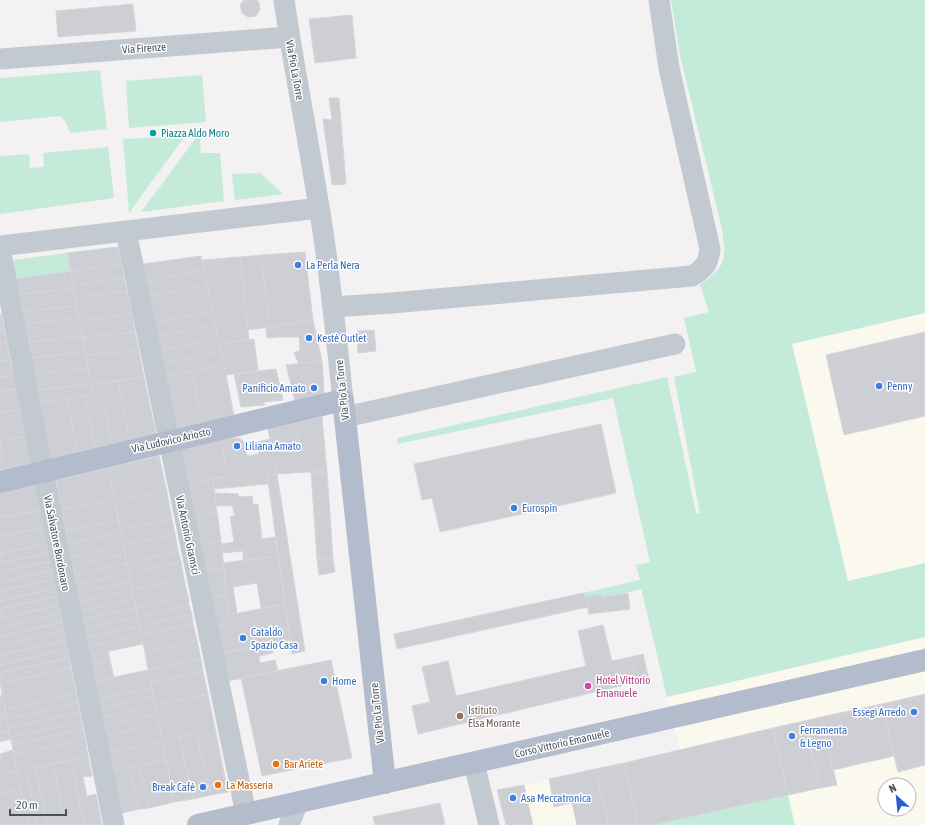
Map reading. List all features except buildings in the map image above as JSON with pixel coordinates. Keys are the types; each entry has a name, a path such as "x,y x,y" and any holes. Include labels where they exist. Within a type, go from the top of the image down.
{"main road":[{"name":"Via Ludovico Ariosto","path":"0,482 168,441 344,408"},
{"name":"Via Pio La Torre","path":"344,408 385,783"},
{"name":"Corso Vittorio Emanuele","path":"198,825 925,660"}],"street":[{"name":"Via Pio La Torre","path":"284,0 289,37 320,208 344,408"},
{"path":"333,307 392,304 692,276 701,270 708,261 710,249 669,68 659,0"},
{"name":"Via Firenze","path":"0,59 289,37"},
{"path":"1,252 126,231 320,208"},
{"name":"Via Antonio Gramsci","path":"126,231 246,814"},
{"name":"Via Salvatore Bordonaro","path":"1,252 43,472 114,825"},
{"path":"344,408 675,344"},
{"path":"474,763 489,825"},
{"path":"289,825 298,802"}],"shaded area":[{"path":"925,313 925,825 533,825 524,785 680,750 667,697 864,651 792,343"}],"green space":[{"path":"671,0 925,0 925,313 792,344 848,581 925,563 925,637 667,697 642,592 643,589 602,597 601,594 586,597 583,593 640,580 636,565 650,562 613,398 398,444 397,438 667,377 696,513 700,514 674,377 696,372 684,318 709,312 700,285 720,267 723,262 724,248 722,229 680,55"},
{"path":"100,70 107,129 70,133 61,116 0,122 0,78"},
{"path":"202,75 206,122 129,128 126,81"},
{"path":"185,136 129,213 123,139"},
{"path":"196,138 200,138 201,153 220,153 224,201 141,212"},
{"path":"108,147 114,198 0,214 0,156 29,154 30,168 44,167 43,153"},
{"path":"260,173 283,194 235,200 232,174"},
{"path":"67,253 71,271 16,279 13,260"},
{"path":"788,795 795,825 653,825"}],"place":[{"name":"Piazza Aldo Moro","path":"153,133"},
{"name":"La Perla Nera","path":"298,265"},
{"name":"Kestè Outlet","path":"309,338"},
{"name":"Penny","path":"879,386"},
{"name":"Panificio Amato","path":"314,388"},
{"name":"Liliana Amato","path":"237,446"},
{"name":"Eurospin","path":"514,508"},
{"name":"Cataldo Spazio Casa","path":"243,638"},
{"name":"Home","path":"324,681"},
{"name":"Hotel Vittorio Emanuele","path":"588,686"},
{"name":"Essegi Arredo","path":"914,712"},
{"name":"Istituto Elsa Morante","path":"460,716"},
{"name":"Ferramenta & Legno","path":"792,736"},
{"name":"Bar Ariete","path":"276,764"},
{"name":"La Masseria","path":"218,785"},
{"name":"Break Cafè","path":"203,787"},
{"name":"Asa Meccatronica","path":"513,798"}]}
